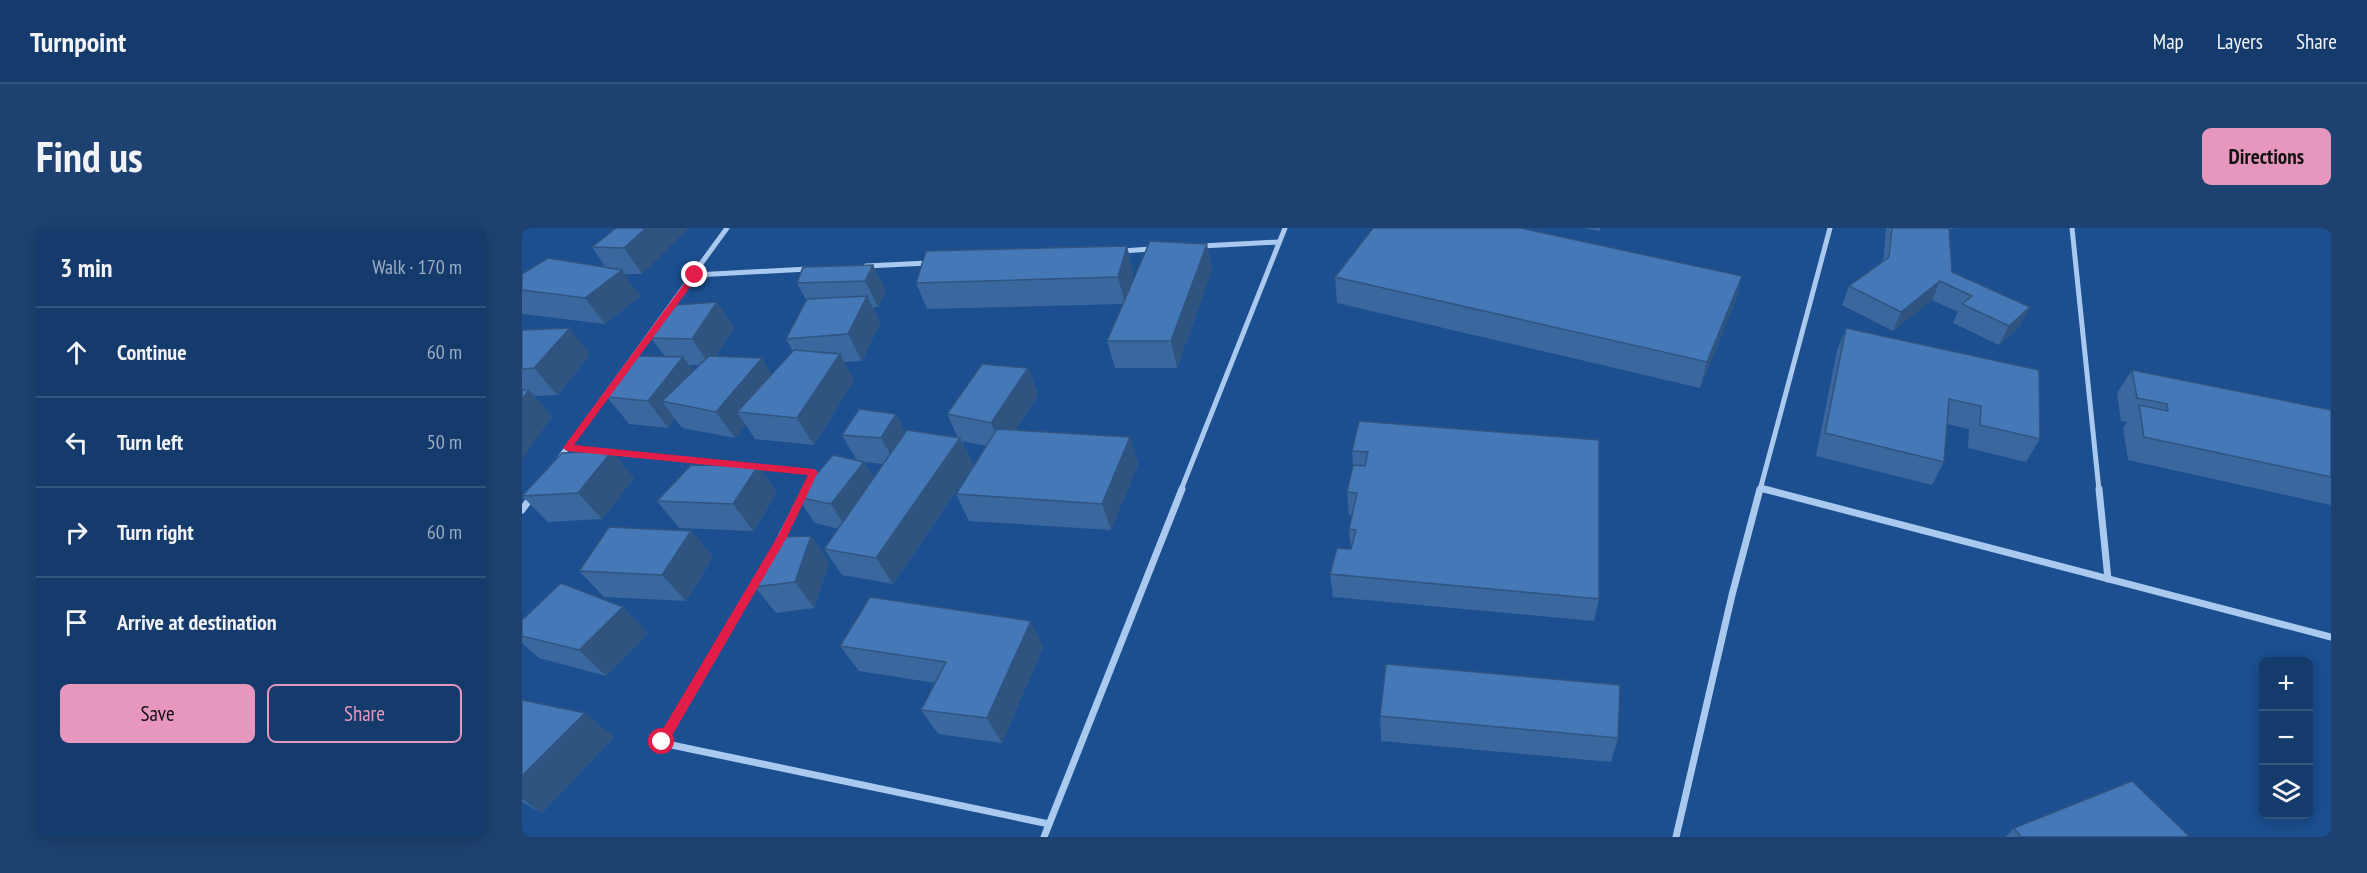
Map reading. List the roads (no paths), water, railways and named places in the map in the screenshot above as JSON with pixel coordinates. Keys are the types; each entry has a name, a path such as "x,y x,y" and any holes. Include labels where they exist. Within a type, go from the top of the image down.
{"street":[{"path":"554,466 727,228"},
{"path":"1044,837 1285,228"},
{"path":"1676,837 1732,595 1830,228"},
{"path":"2072,228 2108,579"},
{"path":"1196,247 1279,242"},
{"path":"1112,252 1160,249"},
{"path":"861,266 933,262"},
{"path":"695,275 814,269"},
{"path":"567,448 814,472 783,535 662,742 1049,824"},
{"path":"1761,488 2331,637"},
{"path":"522,510 535,492"}]}
